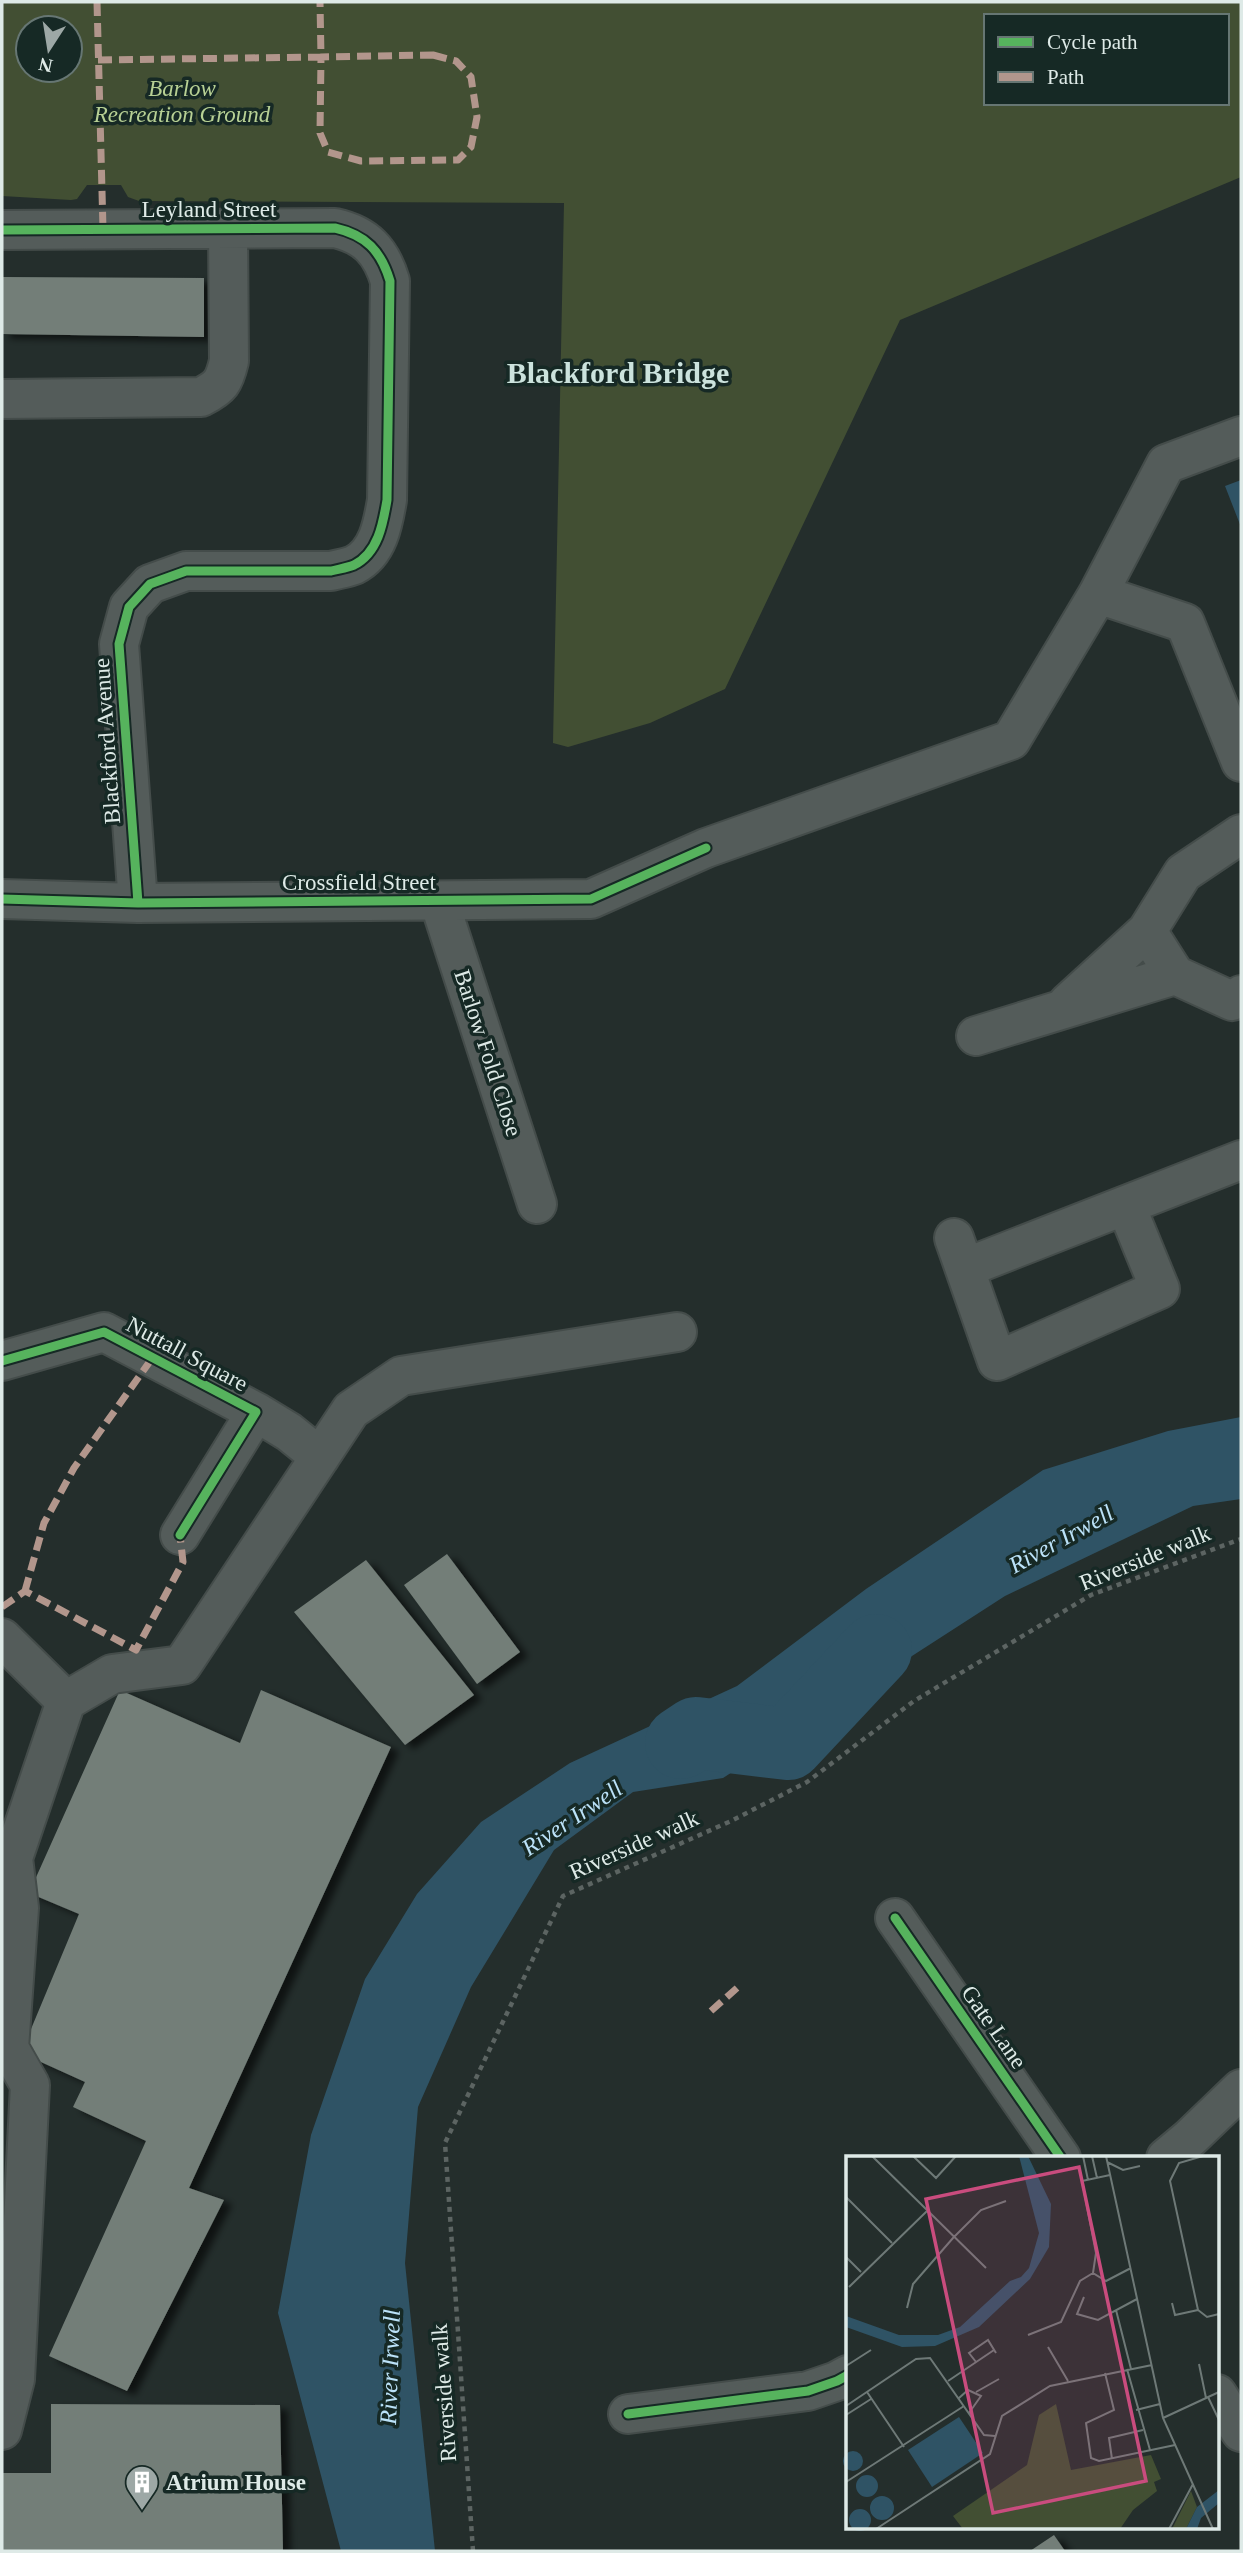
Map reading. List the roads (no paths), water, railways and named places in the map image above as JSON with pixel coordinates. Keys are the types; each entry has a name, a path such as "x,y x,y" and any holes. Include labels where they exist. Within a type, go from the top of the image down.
{"street":[{"name":"Leyland Street","path":"2,230 335,228 352,232 373,246 390,281"},
{"path":"2,399 201,397 213,391 225,380 229,361 228,229"},
{"name":"Blackford Avenue","path":"138,903 118,644 129,607 150,584 186,571 331,571 354,565 373,547 383,529 387,500 390,281"},
{"name":"Crossfield Street","path":"2,899 138,903 591,899 705,848 1011,740 1098,594 1167,464 1241,436"},
{"path":"1098,594 1185,623 1241,762"},
{"path":"1061,1010 1147,931 1183,873 1241,834"},
{"name":"Barlow Fold Close","path":"439,901 537,1204"},
{"path":"1147,931 1175,975 1232,1001 1241,995"},
{"path":"976,1036 1175,975"},
{"path":"1126,1206 1160,1289 997,1361 959,1253 1126,1206 1241,1160"},
{"name":"Nuttall Square","path":"2,1361 104,1332 256,1412 180,1535"},
{"path":"2,2430 15,2379 30,2085 9,2048 19,1908 13,1858 66,1701 112,1674 182,1665 351,1410 401,1376 677,1332"},
{"path":"256,1412 289,1432 320,1457"},
{"path":"2,1638 66,1701"},
{"name":"Gate Lane","path":"895,1918 1060,2156"},
{"path":"1168,2156 1241,2089"},
{"path":"628,2414 808,2391 846,2376"},
{"path":"1218,2396 1241,2432"}],"water":[{"path":"1241,480 1241,527 1225,486"},
{"path":"1241,1417 1241,1499 1193,1506 1005,1596 723,1778 633,1792 554,1850 471,1987 418,2107 405,2263 435,2551 341,2551 278,2313 311,2135 365,1979 417,1894 481,1822 570,1763 737,1686 866,1589 1043,1470 1168,1431"}],"waterway":[{"name":"River Irwell","path":"681,1743 696,1733 788,1744 876,1650"}],"place":[{"name":"Atrium House","path":"142,2512"}],"district":[{"name":"Blackford Bridge","path":"618,372"}],"park label":[{"name":"Barlow Recreation Ground","path":"182,101"}]}
